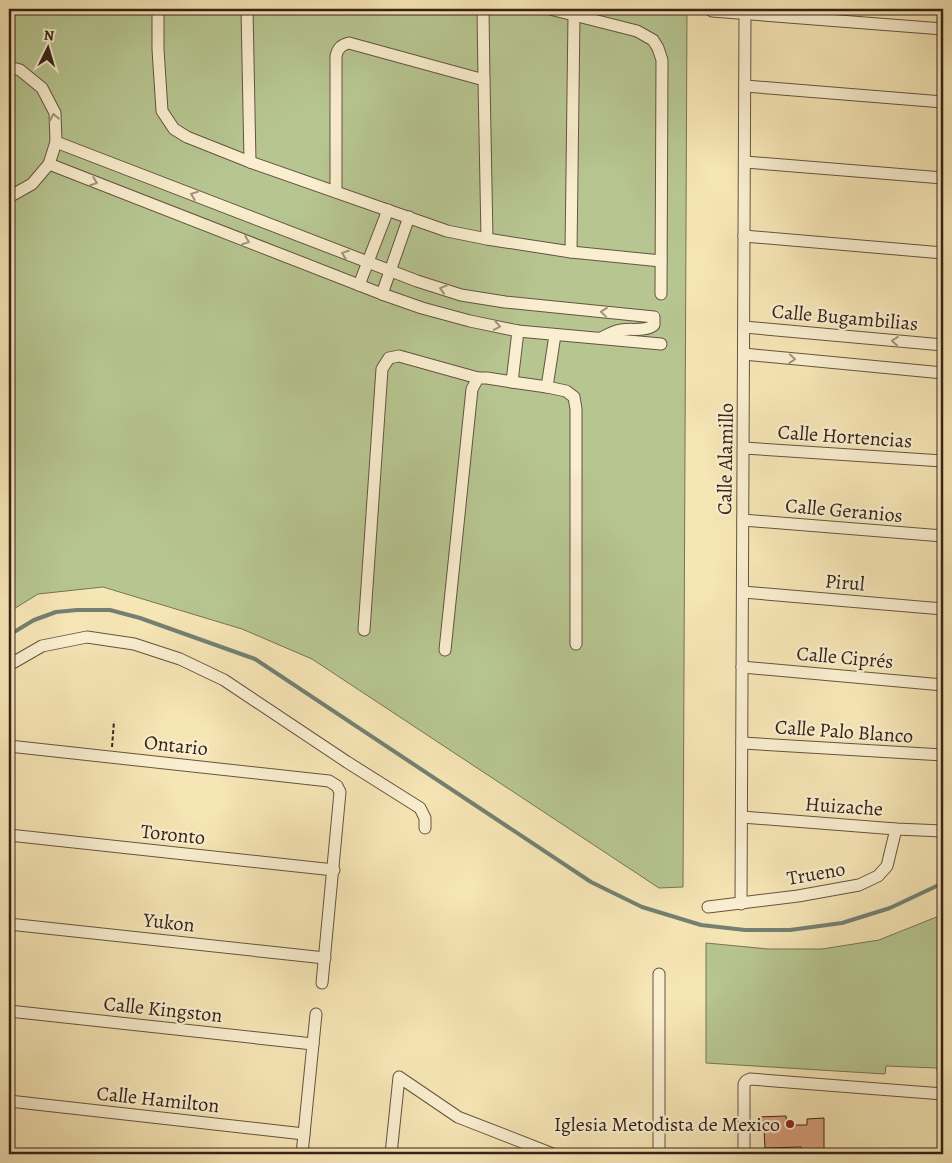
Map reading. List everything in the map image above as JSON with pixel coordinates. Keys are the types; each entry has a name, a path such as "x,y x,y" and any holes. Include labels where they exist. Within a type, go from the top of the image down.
{"street":[{"path":"158,9 158,48 162,111 174,129 187,137 250,162 447,231 571,252 661,261"},
{"path":"247,9 250,162"},
{"path":"484,9 486,239"},
{"path":"550,9 637,31 653,40 658,48 662,60 661,294"},
{"path":"712,10 943,29"},
{"name":"Calle Alamillo","path":"741,904 745,14"},
{"path":"571,252 574,15"},
{"path":"336,192 337,49 349,42 484,80"},
{"path":"9,67 20,70 42,88 55,113 56,142 49,164 32,184 9,196"},
{"path":"745,86 943,102"},
{"path":"56,142 368,263 461,295 506,302 654,317 654,325 649,328 621,330 601,338"},
{"path":"745,162 943,178"},
{"path":"49,164 382,294 438,313 518,330 660,344"},
{"path":"359,285 388,210"},
{"path":"382,294 409,217"},
{"path":"744,236 943,253"},
{"name":"Calle Bugambilias","path":"744,327 943,345"},
{"path":"512,382 518,330"},
{"path":"547,388 555,335"},
{"path":"744,354 943,373"},
{"path":"364,630 382,369 389,358 400,356 478,378 566,391 574,397 576,409 576,644"},
{"path":"445,650 472,389 478,378"},
{"name":"Calle Hortencias","path":"744,448 943,461"},
{"name":"Calle Geranios","path":"743,520 943,536"},
{"name":"Pirul","path":"743,592 943,609"},
{"path":"9,665 42,646 87,637 134,644 180,659 224,680 420,808 425,818 426,828"},
{"name":"Calle Ciprés","path":"742,667 943,685"},
{"name":"Calle Palo Blanco","path":"742,743 943,755"},
{"name":"Ontario","path":"9,746 329,782 338,786 340,792 334,870"},
{"name":"Huizache","path":"742,817 943,831"},
{"name":"Trueno","path":"708,907 798,896 859,885 878,876 887,866 896,829"},
{"name":"Toronto","path":"9,835 334,870"},
{"path":"322,983 334,870"},
{"name":"Yukon","path":"9,924 325,958"},
{"path":"659,974 659,1154"},
{"name":"Calle Kingston","path":"9,1011 313,1044"},
{"path":"302,1154 316,1014"},
{"path":"391,1154 399,1077 458,1117 553,1154"},
{"path":"744,1154 744,1090 746,1080 755,1079 943,1094"},
{"name":"Calle Hamilton","path":"9,1101 304,1134"}],"path":[{"path":"111,757 114,721"}],"green space":[{"path":"9,9 687,9 683,887 659,888 312,659 242,629 103,587 38,594 9,612"},
{"path":"943,913 943,1078 938,1078 937,1068 886,1066 885,1074 706,1063 706,943 768,949 822,949 879,940"}],"building":[{"path":"786,1116 787,1125 807,1125 807,1119 824,1118 824,1154 801,1154 801,1147 765,1148 764,1129 757,1129 757,1117"}],"waterway":[{"path":"9,635 34,620 56,612 110,610 140,618 255,659 591,882 642,907 701,925 745,930 790,930 842,923 890,908 943,883"}],"place":[{"name":"Iglesia Metodista de Mexico","path":"790,1124"}]}
